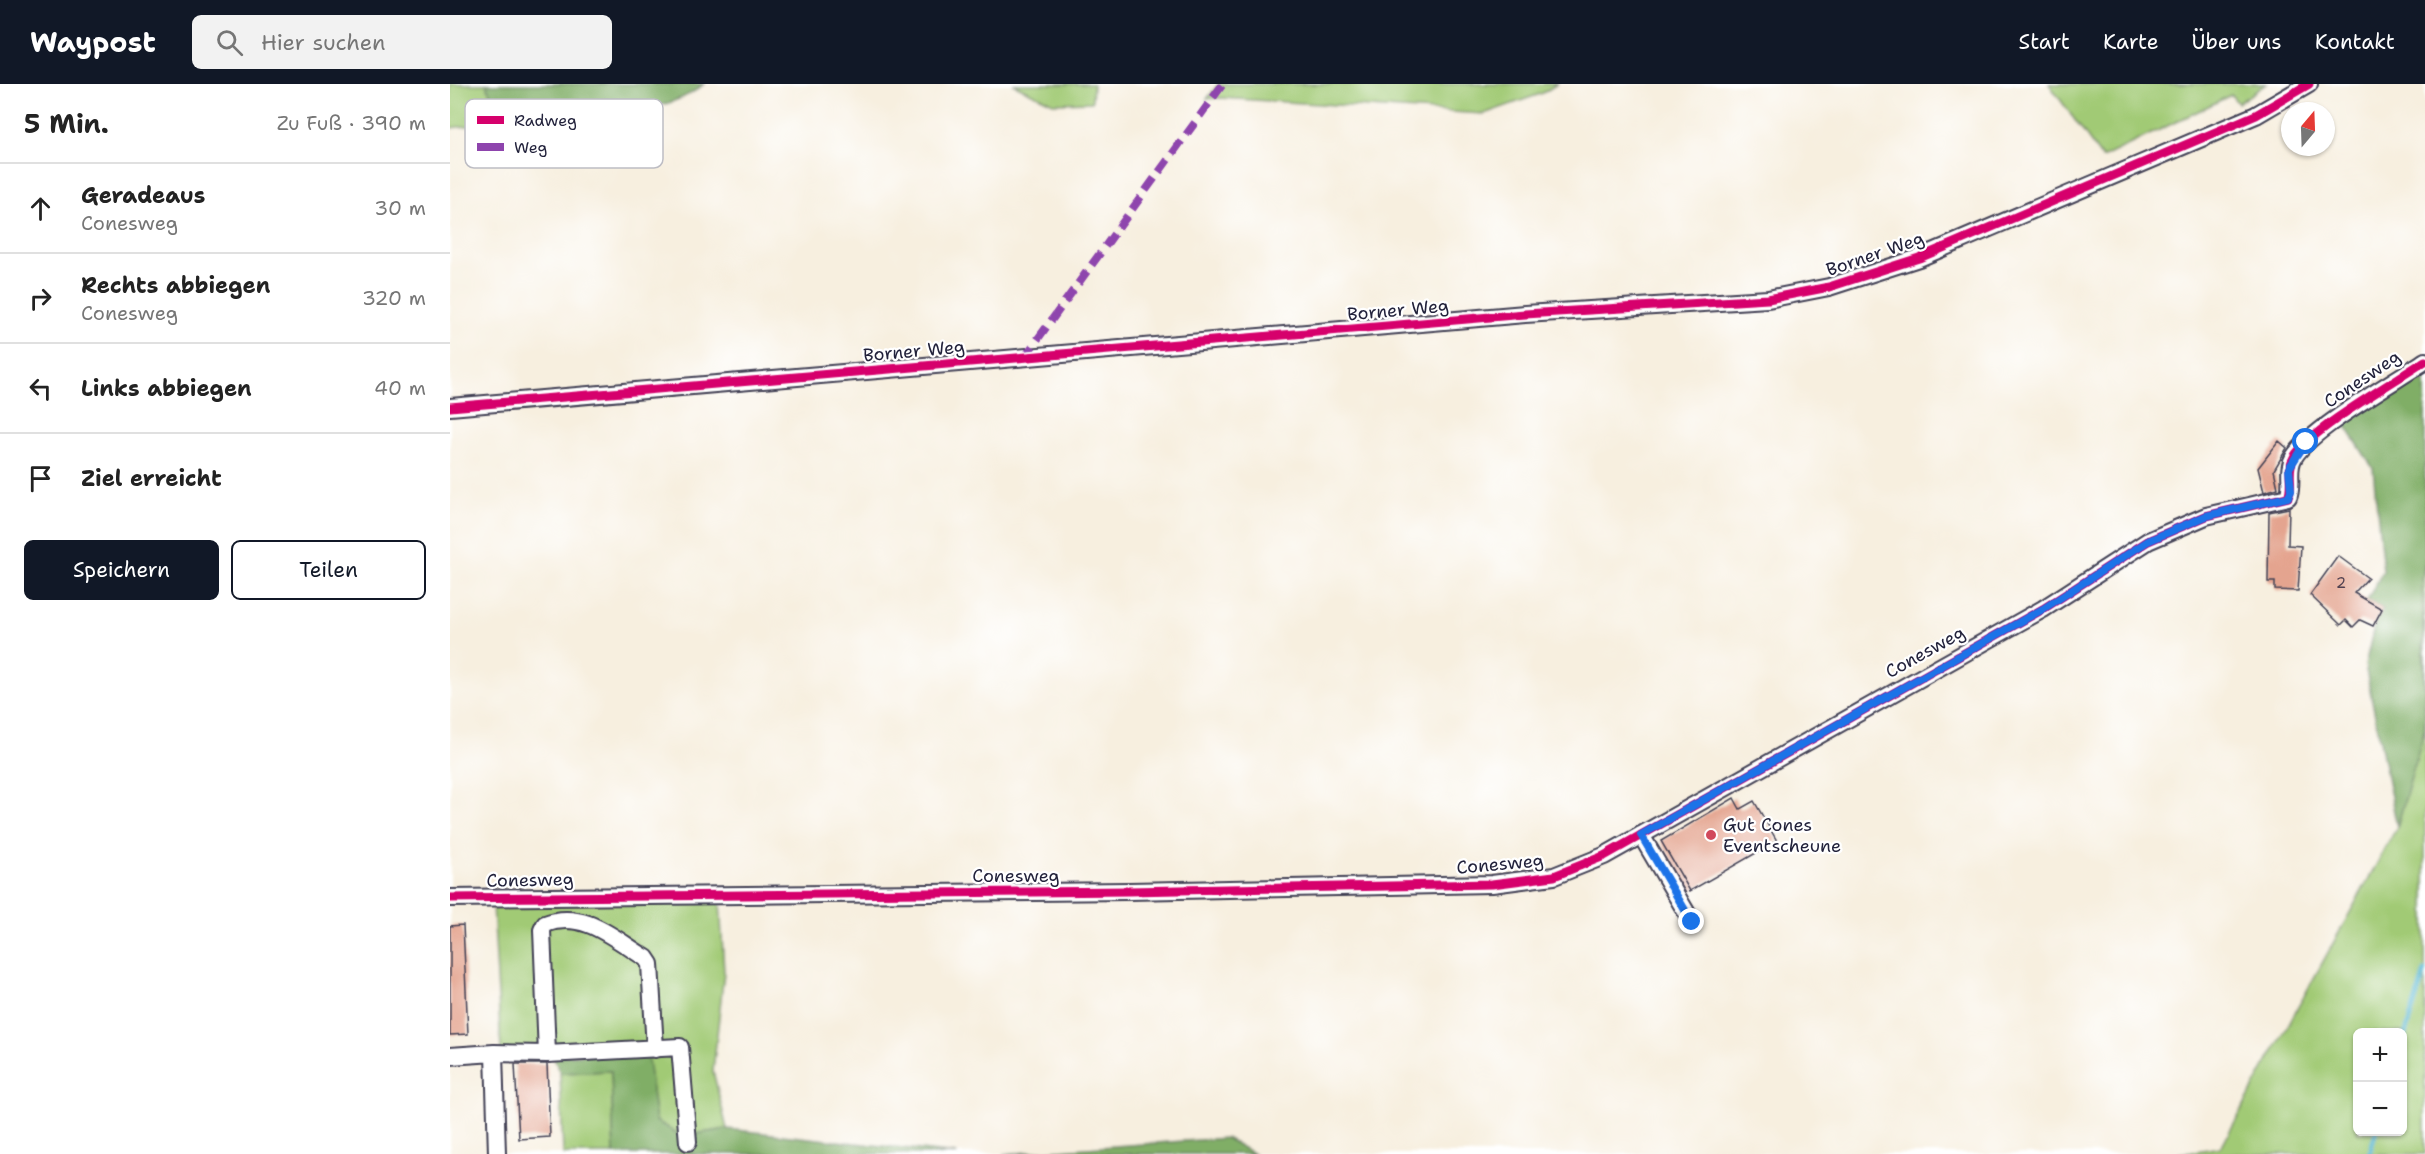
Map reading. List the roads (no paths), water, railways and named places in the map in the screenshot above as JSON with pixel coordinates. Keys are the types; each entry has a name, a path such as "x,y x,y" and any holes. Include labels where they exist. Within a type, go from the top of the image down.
{"street":[{"name":"Borner Weg","path":"450,407 1525,314 1704,304 1786,296 1871,276 1919,258 2256,115 2309,84"},
{"name":"Conesweg","path":"450,898 1141,891 1492,884 1528,881 1574,870 1641,835 2043,609 2148,541 2206,516 2288,497 2291,491 2289,468 2306,442 2425,361"},
{"path":"1641,835 1692,922"},
{"path":"547,1054 542,930 545,924 552,921 580,920 646,958 650,964 656,1049"},
{"path":"450,1056 680,1047 688,1142"},
{"path":"494,1053 497,1154"}],"waterway":[{"path":"2407,1028 2425,971"},
{"path":"2369,1154 2375,1136"}],"place":[{"name":"Gut Cones Eventscheune","path":"1711,835"}]}
